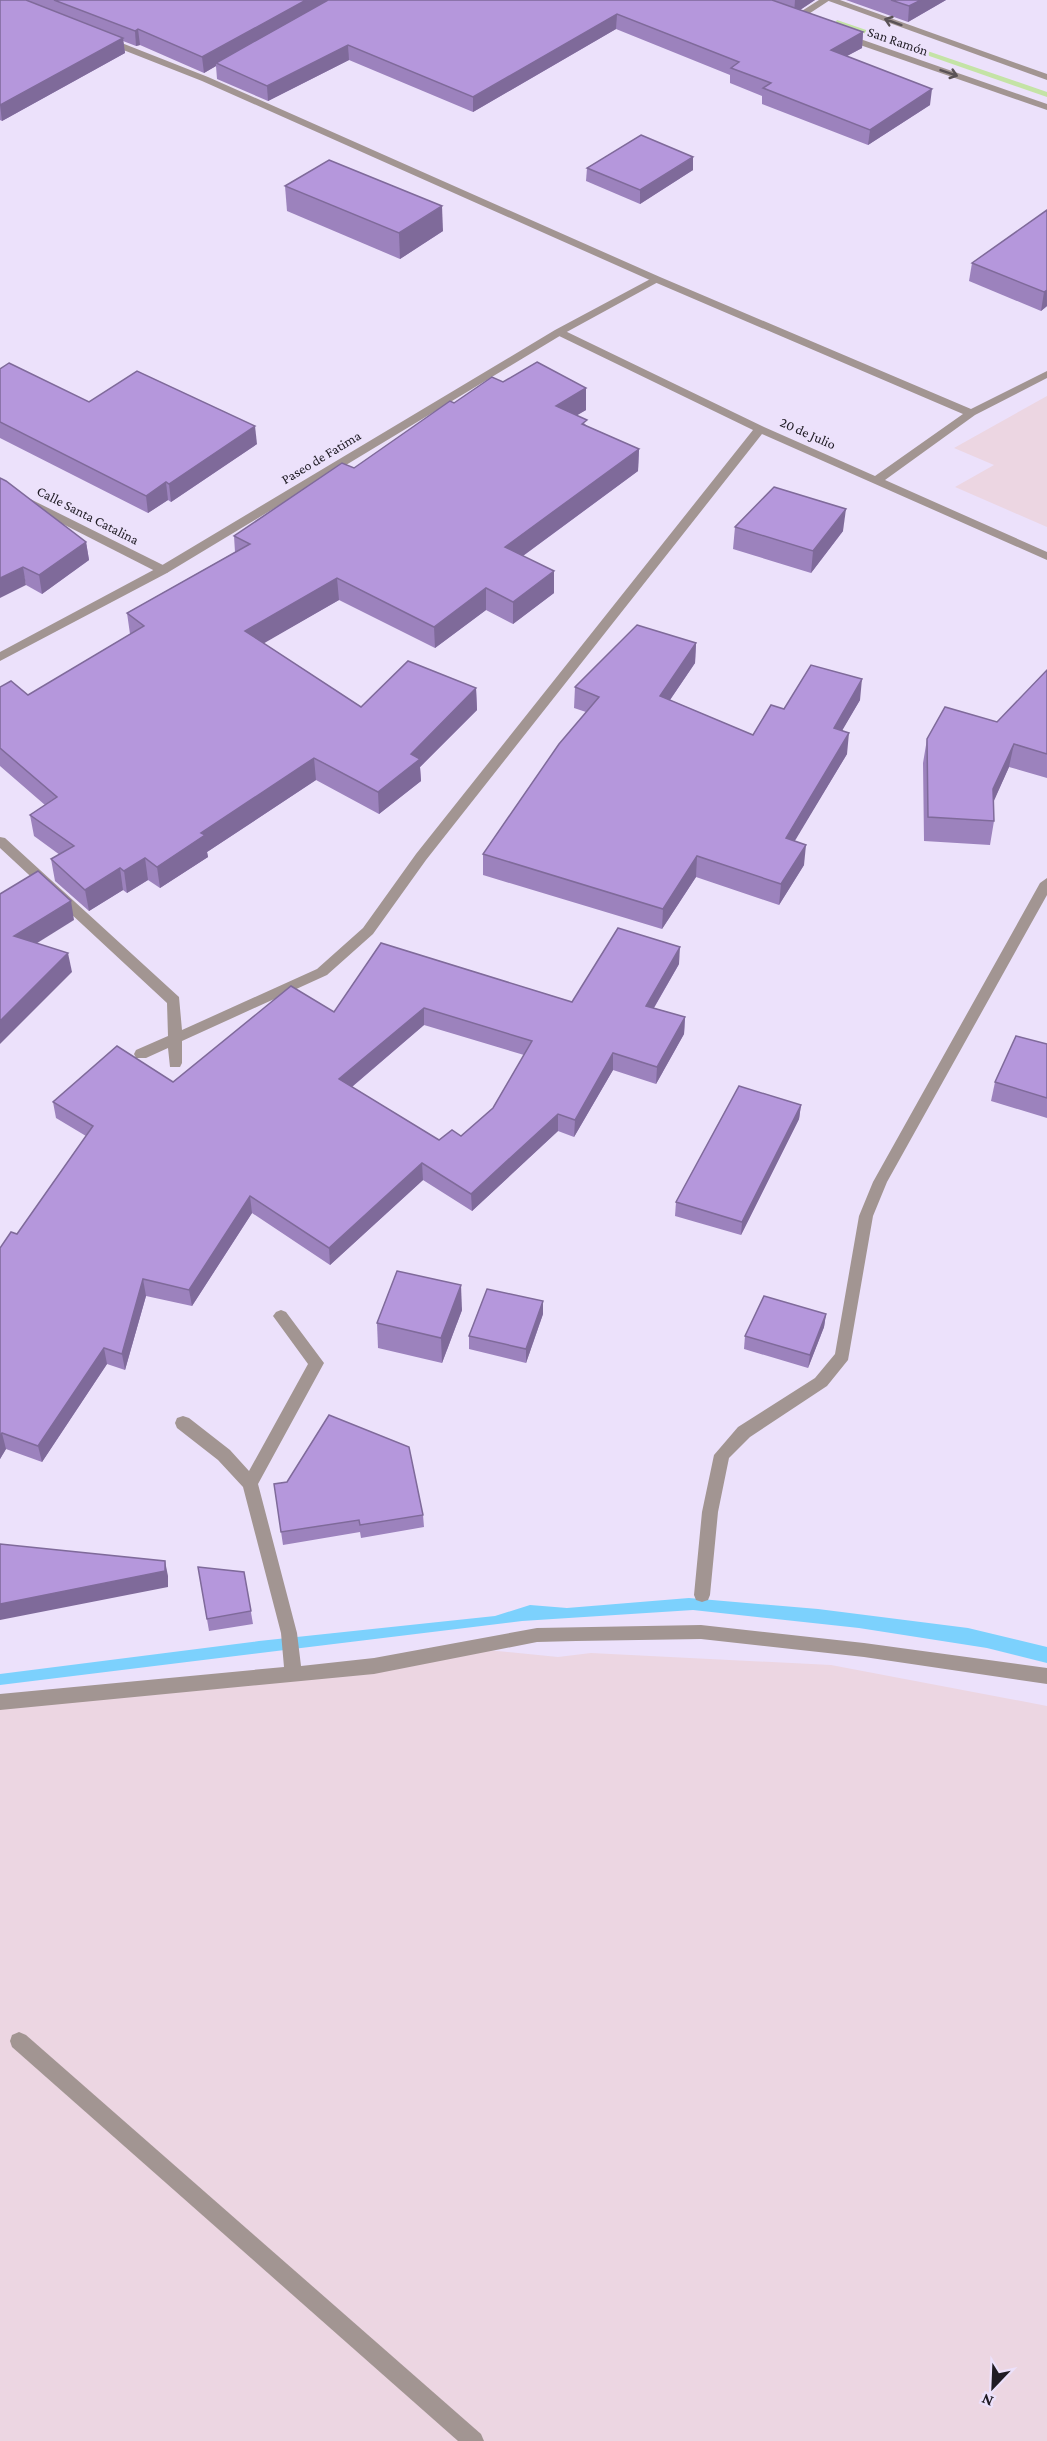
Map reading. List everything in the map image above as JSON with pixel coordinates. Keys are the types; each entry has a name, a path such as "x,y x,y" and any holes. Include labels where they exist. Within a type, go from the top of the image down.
{"street":[{"path":"795,19 825,0"},
{"name":"San Ramón","path":"831,0 1047,77"},
{"path":"773,11 806,23"},
{"name":"San Ramón","path":"828,30 1047,107"},
{"path":"99,37 205,79 656,279 971,413"},
{"path":"205,79 215,73"},
{"name":"Paseo de Fatima","path":"0,657 163,570 559,332 656,279"},
{"name":"20 de Julio","path":"559,332 760,429 1047,556"},
{"path":"877,480 971,413 1047,374"},
{"path":"141,1054 322,972 368,931 421,857 760,429"},
{"name":"Calle Santa Catalina","path":"0,487 163,570"},
{"path":"0,841 174,1001 175,1063"},
{"path":"702,1595 710,1512 722,1455 744,1432 821,1382 842,1356 866,1216 880,1182 1047,882"},
{"path":"250,1484 316,1363 281,1317"},
{"path":"183,1423 224,1455 250,1484 289,1633 293,1673"},
{"path":"0,1702 374,1666 537,1635 701,1632 864,1650 1047,1676"},
{"path":"19,2041 474,2441"}],"shaded area":[{"path":"1047,396 1047,527 955,487 994,465 954,448"},
{"path":"487,1650 558,1657 591,1653 831,1665 1047,1706 1047,2441 0,2441 0,1702"}],"green space":[{"path":"837,20 1047,92 1047,97 835,23"}],"water":[{"path":"689,1598 818,1609 968,1628 1047,1647 1047,1663 987,1648 859,1628 693,1610 522,1621 0,1685 0,1674 259,1641 495,1616 530,1605 567,1608"}],"building":[{"path":"0,0 26,0 123,38 0,105"},
{"path":"54,0 306,0 202,57 138,29 135,31"},
{"path":"328,0 772,0 863,32 831,50 932,89 870,130 763,88 771,83 731,68 739,62 617,14 473,97 348,45 267,86 216,63"},
{"path":"891,0 921,0 909,6"},
{"path":"641,135 693,157 640,190 587,168"},
{"path":"329,160 442,206 399,233 285,186"},
{"path":"1047,210 1047,290 1044,292 972,263"},
{"path":"537,362 586,388 556,406 587,420 582,424 639,449 505,547 554,571 513,602 486,588 434,627 337,578 245,631 361,707 408,661 476,688 411,754 420,759 378,792 314,758 201,833 205,835 157,867 145,858 124,871 120,868 85,890 51,859 74,846 30,815 57,797 0,748 0,687 11,681 28,695 144,626 127,613 250,544 234,536 342,463 354,468 450,401 454,403 492,377 503,382"},
{"path":"9,363 89,402 137,371 255,426 169,484 166,482 146,496 0,422 0,369"},
{"path":"0,478 86,542 39,575 23,567 0,578"},
{"path":"774,487 846,509 813,551 735,527"},
{"path":"637,625 696,643 660,696 753,735 771,705 784,709 811,665 862,679 834,728 849,733 786,838 806,845 781,884 697,856 663,909 483,854 559,744 599,697 575,687"},
{"path":"1047,670 1047,754 1014,744 993,789 994,821 928,817 927,739 945,707 997,722"},
{"path":"38,871 71,901 14,936 68,953 0,1021 0,894"},
{"path":"618,928 680,947 646,1006 685,1017 657,1067 613,1053 575,1120 558,1114 471,1194 422,1163 329,1248 250,1196 189,1290 143,1279 122,1354 104,1348 38,1446 2,1433 0,1436 0,1248 11,1232 17,1234 93,1126 53,1102 117,1046 173,1082 291,986 334,1012 381,943 572,1002","holes":["424,1008 532,1041 493,1108 461,1136 452,1130 439,1140 339,1079"]},
{"path":"1016,1036 1047,1044 1047,1098 995,1082"},
{"path":"739,1086 801,1105 742,1222 676,1202"},
{"path":"397,1271 461,1285 441,1338 377,1323"},
{"path":"487,1289 543,1301 526,1349 469,1336"},
{"path":"764,1296 826,1314 810,1355 745,1336"},
{"path":"329,1415 409,1447 423,1515 360,1525 359,1520 281,1532 274,1484 287,1482"},
{"path":"0,1544 165,1561 165,1571 0,1604"},
{"path":"198,1567 244,1572 251,1611 207,1619"}]}
